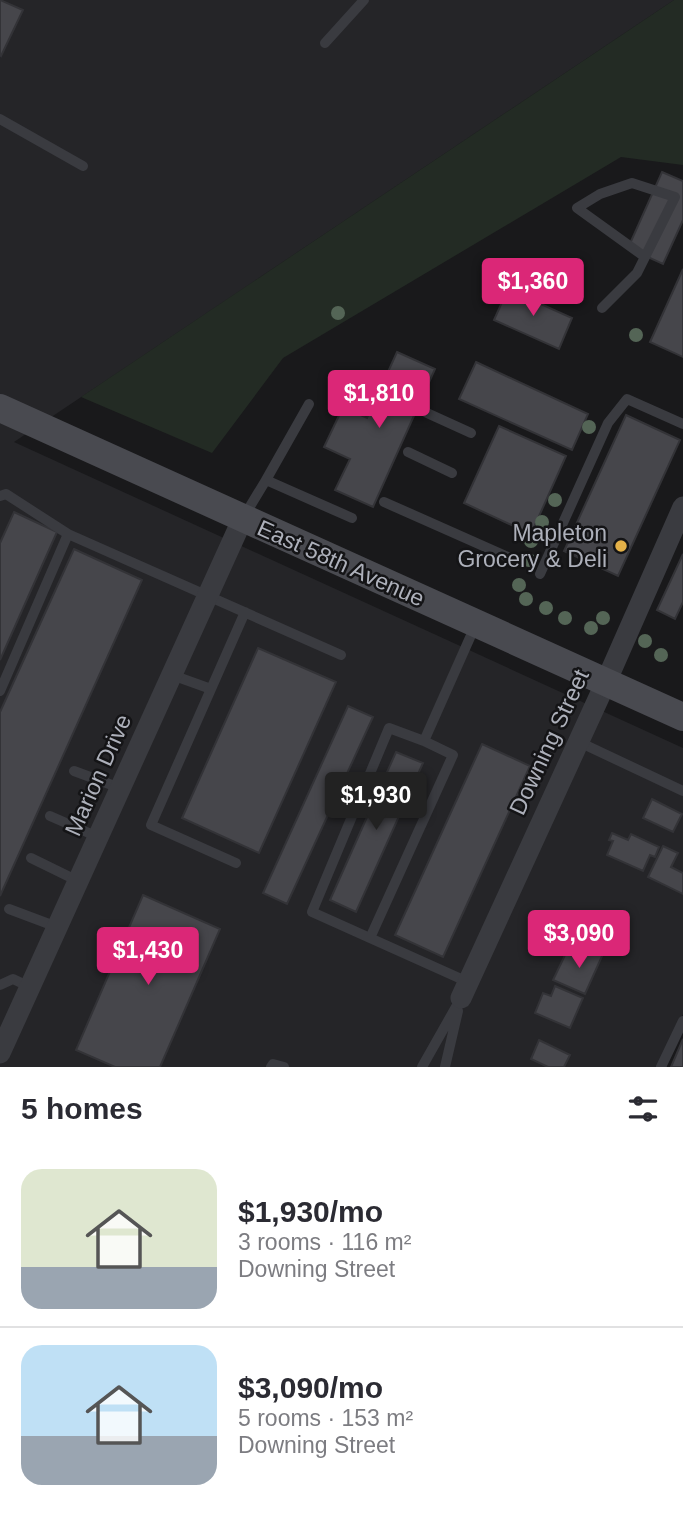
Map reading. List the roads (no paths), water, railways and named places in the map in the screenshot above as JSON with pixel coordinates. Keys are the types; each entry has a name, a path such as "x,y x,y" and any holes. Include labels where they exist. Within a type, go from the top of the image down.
{"main road":[{"name":"East 58th Avenue","path":"0,408 683,717"}],"street":[{"name":"Downing Street","path":"465,990 682,515"},
{"name":"Marion Drive","path":"1,1049 243,518"}],"lane":[{"path":"325,43 363,0"},
{"path":"0,118 83,166"},
{"path":"602,308 637,273 645,257 675,197 632,183 600,194 577,208 645,257"},
{"path":"540,574 607,423 628,399 683,424"},
{"path":"243,518 309,404"},
{"path":"427,413 471,433"},
{"path":"408,452 452,473"},
{"path":"266,480 352,519"},
{"path":"0,496 6,494 68,534 341,655"},
{"path":"384,502 508,557"},
{"path":"0,691 68,534"},
{"path":"236,863 152,825 245,612"},
{"path":"424,741 476,624"},
{"path":"172,675 211,690"},
{"path":"370,938 453,755 389,728 312,912 370,938 465,990"},
{"path":"579,742 683,790"},
{"path":"74,771 120,789"},
{"path":"50,816 98,837"},
{"path":"31,858 78,881"},
{"path":"9,909 57,928"},
{"path":"0,985 13,979 30,987"},
{"path":"422,1067 465,990"},
{"path":"445,1067 465,990"},
{"path":"661,1067 683,1021"},
{"path":"271,1067 273,1064 284,1067"}],"place":[{"name":"Mapleton Grocery & Deli","path":"621,546"}]}
